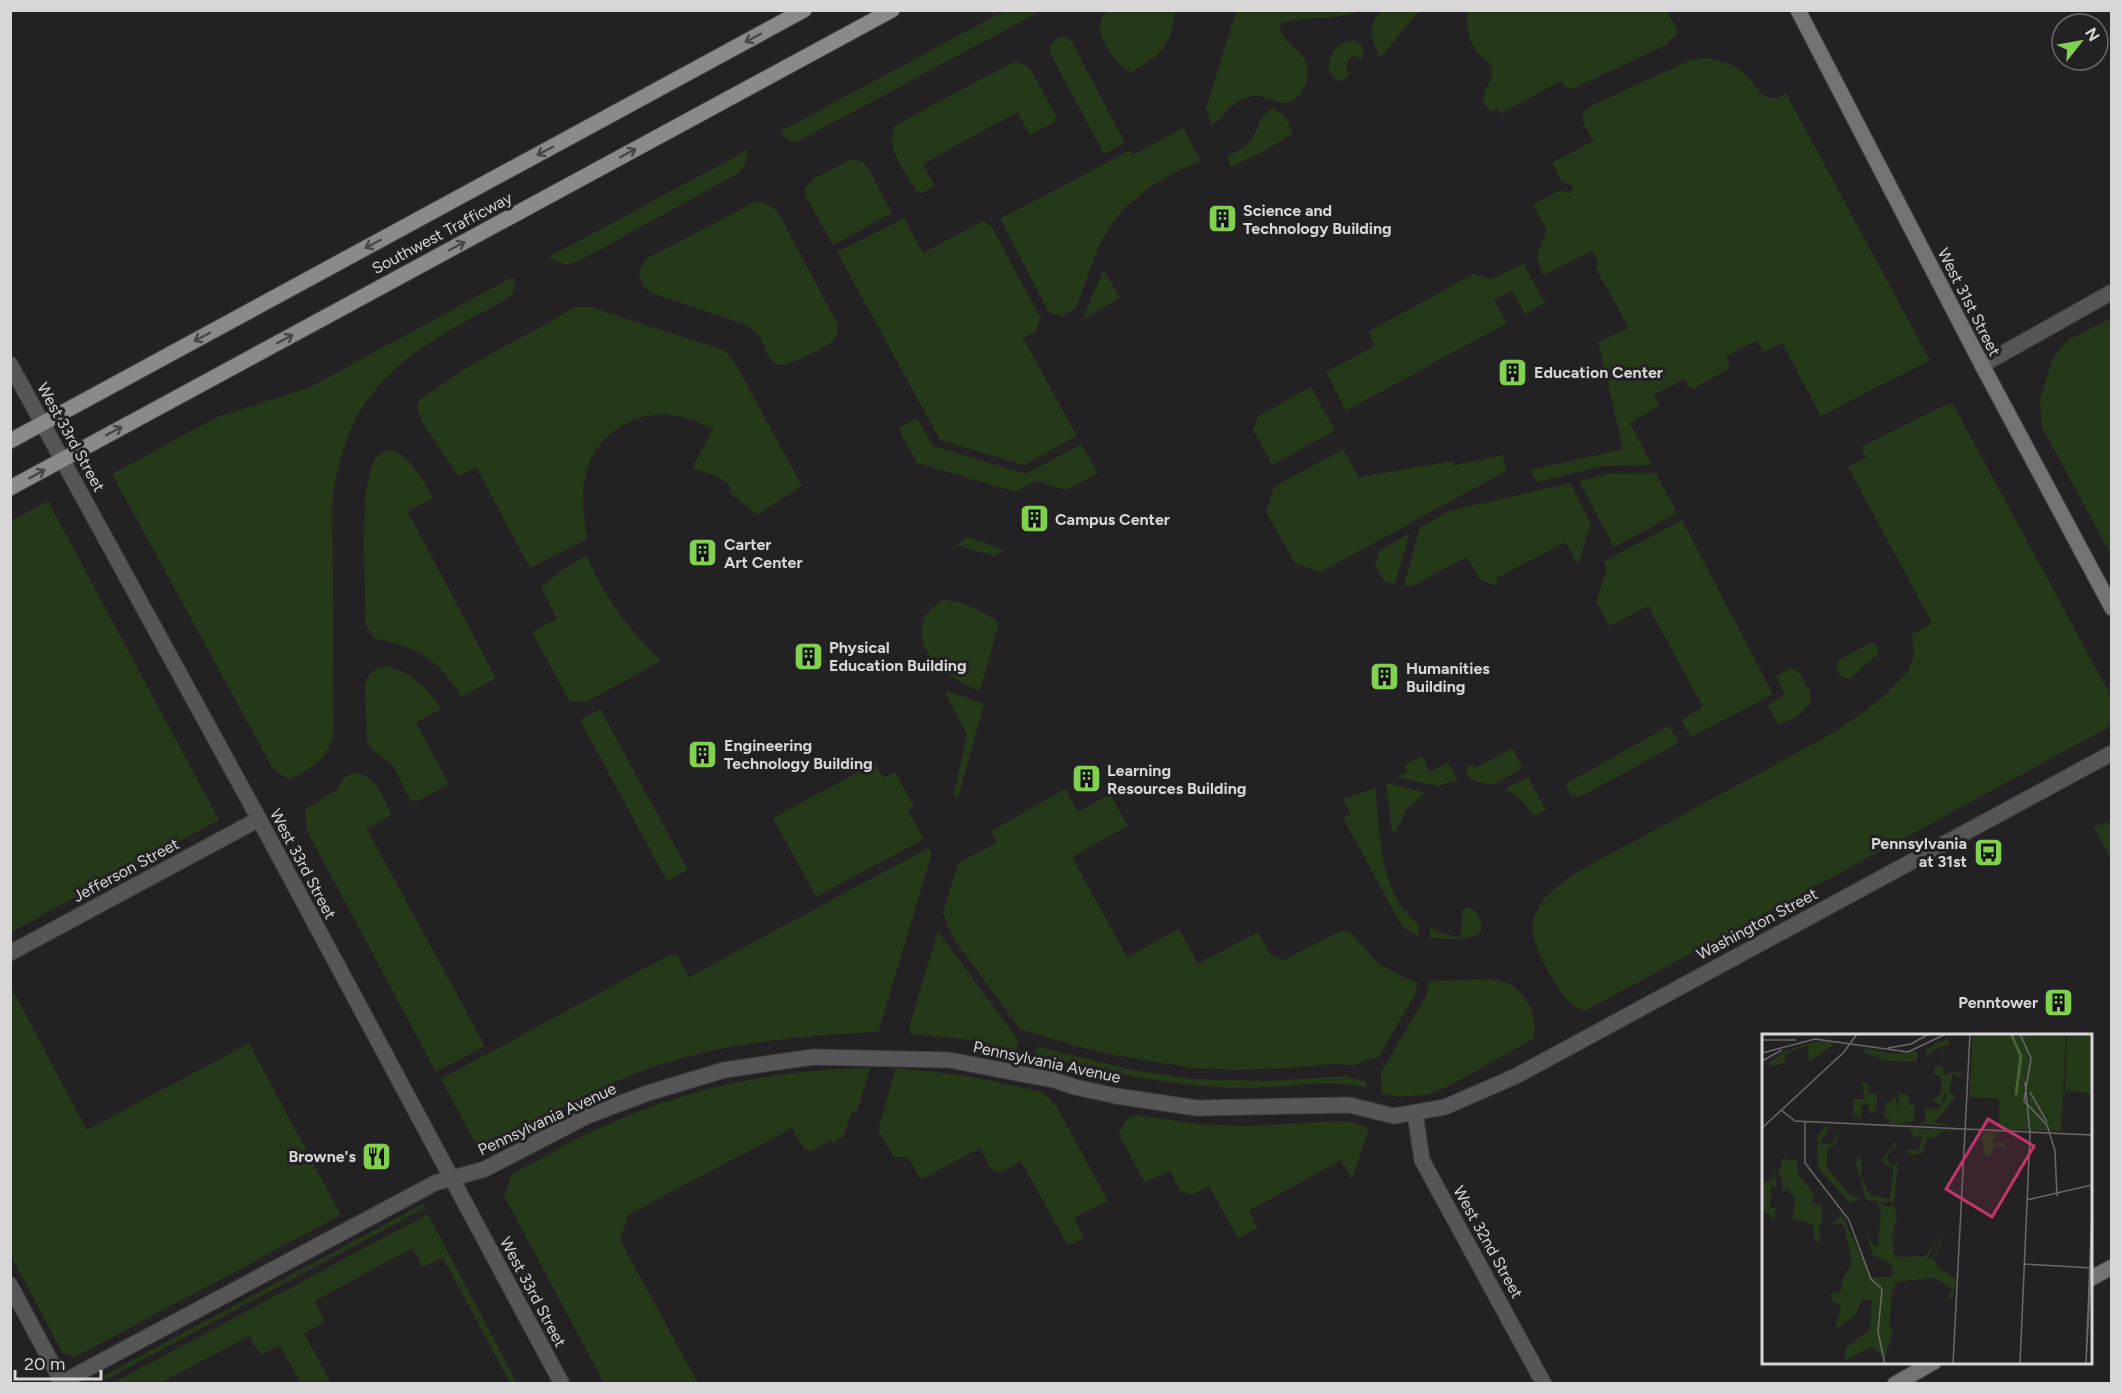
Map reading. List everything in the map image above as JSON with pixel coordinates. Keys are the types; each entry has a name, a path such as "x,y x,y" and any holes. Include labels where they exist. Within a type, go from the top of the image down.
{"main road":[{"name":"Southwest Trafficway","path":"10,441 804,10"},
{"name":"Southwest Trafficway","path":"10,488 892,10"},
{"name":"West 31st Street","path":"1798,10 1982,365 2112,608"},
{"path":"2092,1278 2112,1267"},
{"path":"1895,1383 1930,1364"}],"street":[{"path":"1982,365 2112,292"},
{"name":"West 33rd Street","path":"10,364 259,819 562,1383"},
{"name":"Washington Street","path":"1415,1113 1445,1107 1516,1076 2112,753"},
{"name":"Jefferson Street","path":"10,953 259,819"},
{"name":"Pennsylvania Avenue","path":"62,1383 435,1183 485,1169 587,1116 648,1093 724,1071 813,1057 949,1060 1054,1080 1116,1096 1197,1108 1349,1105 1394,1116 1415,1113"},
{"name":"West 32nd Street","path":"1415,1113 1422,1160 1544,1383"},
{"path":"10,1285 62,1383"}],"green space":[{"path":"1236,10 1358,11 1337,17 1299,19 1280,24 1283,35 1303,57 1308,68 1307,81 1301,93 1297,98 1285,103 1261,96 1248,97 1236,103 1212,125 1206,109"},
{"path":"1004,11 1041,11 799,141 792,142 786,139 781,131"},
{"path":"1107,11 1175,11 1171,32 1163,48 1150,61 1131,72 1116,60 1103,41 1100,24"},
{"path":"1382,11 1419,11 1380,58 1373,39 1372,27 1373,21"},
{"path":"1469,11 1667,11 1676,27 1677,34 1665,45 1573,89 1565,87 1561,81 1500,114 1497,108 1490,112 1482,98 1492,76 1492,67 1480,55 1470,38 1467,28"},
{"path":"1060,37 1067,37 1072,42 1125,143 1104,154 1050,53 1050,47"},
{"path":"1354,40 1363,46 1362,60 1355,56 1350,58 1346,65 1347,71 1351,74 1342,81 1335,79 1329,71 1332,54 1338,46"},
{"path":"1709,58 1728,63 1740,70 1766,97 1778,97 1786,93 1930,360 1821,416 1782,343 1764,352 1756,341 1726,357 1730,368 1693,389 1688,387 1684,379 1654,395 1659,406 1630,423 1652,465 1603,466 1537,482 1530,470 1623,449 1598,342 1629,328 1595,267 1599,264 1592,251 1544,275 1538,262 1538,252 1547,230 1533,205 1560,190 1571,193 1574,187 1562,182 1552,163 1593,141 1583,122 1583,113 1589,107 1690,60"},
{"path":"1018,62 1031,70 1054,112 1056,117 1054,122 1030,135 1017,112 923,164 935,186 922,193 916,191 894,150 892,133 896,125 1011,63"},
{"path":"1273,108 1285,116 1293,133 1265,151 1231,167 1227,156 1249,142 1263,116"},
{"path":"1183,128 1201,161 1162,179 1127,206 1104,237 1076,309 1062,316 1049,313 1000,219 1130,150 1132,155"},
{"path":"749,149 744,167 739,173 579,261 564,264 549,257"},
{"path":"851,159 863,162 868,168 892,213 833,245 805,195 805,188 813,179"},
{"path":"755,202 768,204 779,214 837,323 837,333 833,341 814,353 788,364 781,365 773,362 759,336 749,326 651,293 641,280 641,266 649,257"},
{"path":"904,218 923,253 984,220 987,225 990,224 1041,318 1036,331 1023,338 1077,436 1024,465 940,440 837,252"},
{"path":"1523,263 1545,303 1525,314 1512,291 1494,300 1507,323 1346,411 1326,372 1375,346 1368,332 1473,274 1492,279"},
{"path":"1105,271 1120,298 1082,320 1102,273"},
{"path":"513,277 514,289 507,299 440,337 387,377 367,401 351,430 339,464 332,506 334,733 323,757 289,780 273,769 112,474 217,417 308,388"},
{"path":"576,307 590,307 724,350 734,361 802,486 757,515 728,491 731,486 716,476 692,468 713,429 675,416 643,417 630,421 608,436 592,457 584,487 583,504 587,539 530,568 476,467 458,476 422,422 416,406 420,399 469,366"},
{"path":"2111,318 2111,555 2042,427 2040,400 2052,360 2068,340"},
{"path":"1311,387 1335,431 1272,465 1253,429 1258,416"},
{"path":"1953,404 2111,696 2111,726 1585,1011 1573,1005 1551,976 1535,942 1533,928 1535,916 1550,893 1579,871 1824,738 1885,695 1908,671 1914,656 1912,635 1932,623 1848,467 1866,458 1861,447 1945,405"},
{"path":"917,418 933,446 1026,474 1081,444 1098,473 1067,490 1036,481 1016,492 917,463 898,428"},
{"path":"1343,449 1359,477 1453,461 1455,465 1503,455 1506,471 1321,572 1295,563 1266,512 1274,487"},
{"path":"392,450 411,464 433,498 408,512 496,678 462,697 444,673 426,657 403,646 374,638 365,624 364,513 366,490 370,471 376,458 383,452"},
{"path":"1656,473 1677,513 1614,547 1579,481 1608,474"},
{"path":"1570,483 1591,523 1578,565 1565,542 1497,578 1496,585 1481,581 1467,557 1411,587 1404,585 1420,527 1449,511"},
{"path":"48,501 219,820 11,932 11,521"},
{"path":"1682,520 1773,694 1691,737 1681,720 1703,707 1648,606 1610,626 1596,602 1607,569 1603,562"},
{"path":"1410,533 1395,584 1385,582 1375,566 1379,551"},
{"path":"968,537 1005,550 995,556 955,545"},
{"path":"587,555 601,585 618,612 661,661 588,701 570,702 532,632 557,619 541,588 563,569"},
{"path":"943,600 973,607 999,623 980,690 951,676 938,665 922,639 922,625 928,612"},
{"path":"1871,642 1878,646 1878,654 1852,677 1848,679 1841,677 1836,667 1838,661"},
{"path":"386,666 418,682 441,709 416,723 449,784 417,801 412,801 409,797 393,766 374,751 367,742 365,686 372,672"},
{"path":"1791,668 1798,671 1809,689 1811,701 1806,709 1797,716 1778,724 1767,705 1785,695 1776,676"},
{"path":"948,691 984,704 958,798 953,797 967,735 945,693"},
{"path":"600,709 688,870 667,881 580,720"},
{"path":"1669,726 1679,743 1582,796 1571,796 1565,784"},
{"path":"1512,748 1523,768 1493,785 1471,780 1465,768 1472,764 1475,768"},
{"path":"1422,756 1430,772 1448,763 1458,780 1438,786 1396,777 1407,772 1404,766"},
{"path":"875,763 883,778 895,772 914,807 908,811 924,839 816,897 773,818"},
{"path":"353,773 361,774 373,782 386,802 392,815 367,829 485,1046 436,1072 307,831 305,809 336,790 345,777"},
{"path":"1528,777 1546,810 1535,816 1518,797 1504,789"},
{"path":"1386,783 1421,791 1424,794 1406,810 1396,832 1392,831"},
{"path":"1375,788 1381,844 1389,880 1406,912 1419,925 1418,936 1405,929 1399,921 1343,818 1351,814 1343,799"},
{"path":"1065,789 1078,812 1110,794 1128,826 1072,857 1127,957 1179,929 1198,964 1258,932 1271,955 1284,960 1337,932 1347,931 1379,964 1417,982 1416,993 1378,1058 1366,1060 1357,1065 1333,1064 1237,1070 1193,1068 1114,1055 1020,1029 953,938 943,913 958,863 997,842 991,831"},
{"path":"2112,821 2111,860 2094,827"},
{"path":"928,848 932,853 879,1030 761,1042 678,1059 608,1085 486,1148 473,1139 441,1079 671,954 677,955 689,977"},
{"path":"1468,907 1477,913 1481,923 1481,931 1477,935 1457,939 1430,938 1430,927 1441,933 1460,937 1463,910"},
{"path":"938,931 1018,1040 1016,1050 965,1039 910,1034 910,1024"},
{"path":"1488,979 1510,984 1524,996 1534,1022 1533,1039 1449,1086 1430,1094 1398,1097 1382,1093 1380,1074 1427,994 1429,981"},
{"path":"11,987 87,1130 249,1043 341,1215 75,1357 62,1352 11,1256"},
{"path":"1039,1047 1129,1069 1192,1079 1267,1081 1347,1076 1367,1082 1366,1087 1350,1084 1318,1084 1253,1088 1212,1087 1112,1072 1037,1055 1034,1050"},
{"path":"870,1068 858,1109 851,1114 843,1137 833,1144 831,1140 812,1151 803,1148 792,1128 628,1215 620,1240 698,1383 604,1383 504,1196 512,1174 602,1127 667,1101 700,1091 800,1072"},
{"path":"896,1068 969,1076 1042,1092 1057,1107 1108,1201 1074,1218 1084,1238 1068,1246 1021,1161 1000,1173 990,1168 980,1148 921,1180 908,1157 894,1157 878,1130"},
{"path":"1137,1115 1199,1124 1245,1126 1339,1121 1352,1122 1369,1128 1352,1179 1341,1160 1249,1211 1257,1228 1238,1238 1209,1186 1192,1195 1180,1191 1170,1171 1145,1183 1119,1135 1125,1122"},
{"path":"423,1204 425,1208 105,1380 103,1376"},
{"path":"428,1214 517,1383 510,1383 443,1258 423,1267 412,1248 315,1301 324,1320 323,1323 304,1333 331,1383 301,1383 280,1346 262,1354 259,1353 249,1336 160,1383 113,1383"}],"place":[{"name":"Science and Technology Building","path":"1222,219"},
{"name":"Education Center","path":"1513,372"},
{"name":"Campus Center","path":"1034,519"},
{"name":"Carter Art Center","path":"703,553"},
{"name":"Physical Education Building","path":"808,656"},
{"name":"Humanities Building","path":"1385,677"},
{"name":"Engineering Technology Building","path":"703,754"},
{"name":"Learning Resources Building","path":"1086,779"},
{"name":"Pennsylvania at 31st","path":"1988,852"},
{"name":"Penntower","path":"2059,1002"},
{"name":"Browne's","path":"377,1156"}]}
